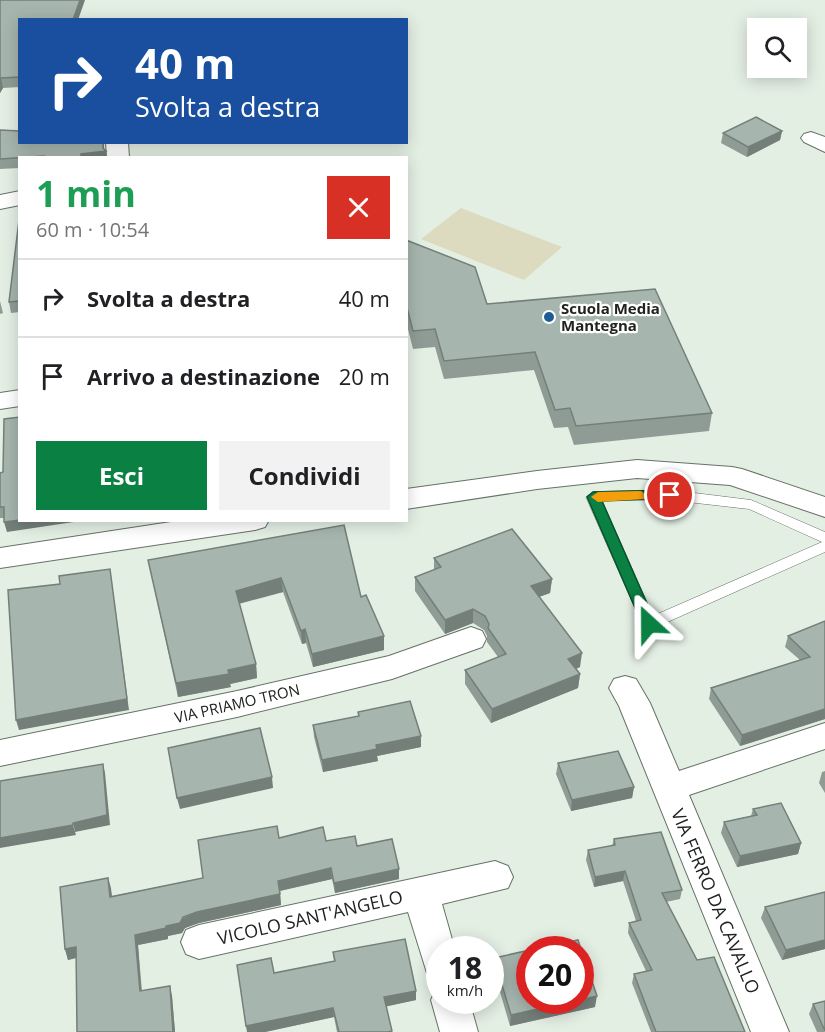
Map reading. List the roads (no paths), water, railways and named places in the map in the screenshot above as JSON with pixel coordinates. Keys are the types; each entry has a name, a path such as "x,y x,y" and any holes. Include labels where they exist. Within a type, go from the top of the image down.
{"street":[{"path":"0,202 18,198"},
{"path":"0,401 18,398"},
{"path":"408,499 537,480 637,469 732,476 825,507"},
{"path":"0,558 242,522"},
{"name":"VIA PRIAMO TRON","path":"0,753 237,704 392,667 471,639"},
{"path":"625,688 669,788"},
{"name":"VIA FERRO DA CAVALLO","path":"771,1032 669,788 825,736"},
{"name":"VICOLO SANT'ANGELO","path":"199,942 495,876"},
{"name":"VICOLO SANT'ANGELO","path":"421,893 433,936"},
{"path":"454,1014 459,1032"}],"lane":[{"path":"825,538 752,505 670,495 593,497 649,624 825,546"}],"place":[{"name":"Scuola Media Mantegna","path":"549,317"}]}
